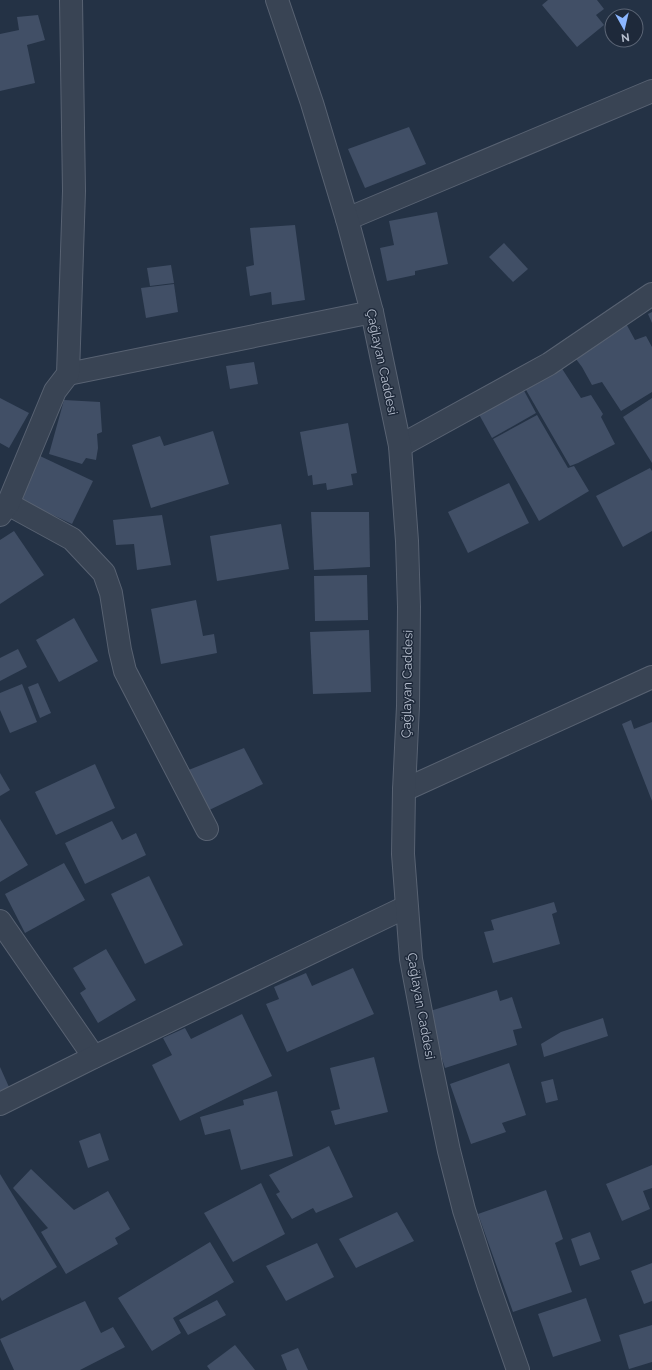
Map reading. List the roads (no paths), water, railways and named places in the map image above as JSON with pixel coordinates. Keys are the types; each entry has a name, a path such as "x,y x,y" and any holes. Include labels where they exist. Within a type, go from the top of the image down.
{"street":[{"path":"71,0 74,191 68,374 55,390 4,509 72,539 104,573 111,593 120,650 125,671 207,829"},
{"name":"Çağlayan Caddesi","path":"277,0 312,103 347,219 372,312 400,446 407,541 409,606 408,706 403,854 406,907 412,966 449,1151 464,1210 518,1370"},
{"path":"347,219 652,91"},
{"path":"400,446 549,364 652,294"},
{"path":"68,374 372,312"},
{"path":"404,790 652,678"},
{"path":"0,1104 94,1057 406,907"},
{"path":"0,921 94,1057"}]}
